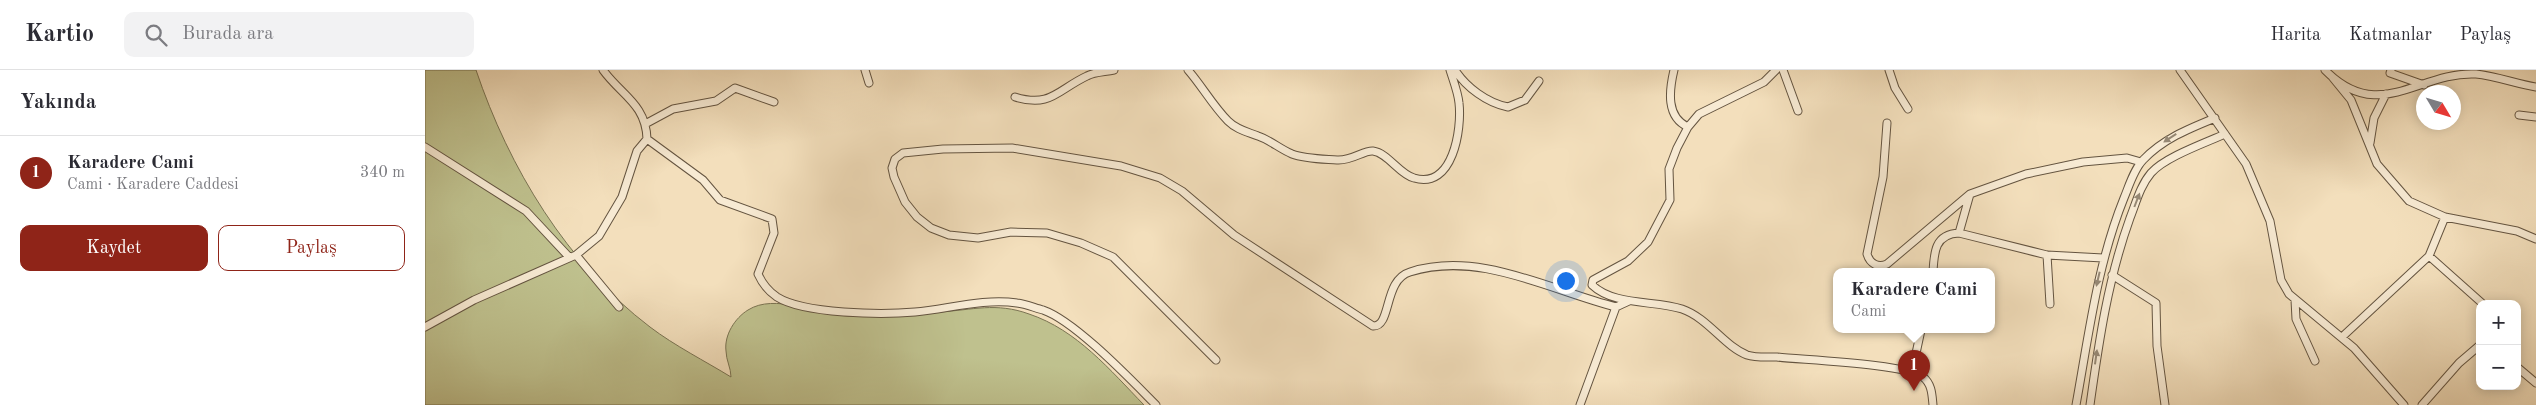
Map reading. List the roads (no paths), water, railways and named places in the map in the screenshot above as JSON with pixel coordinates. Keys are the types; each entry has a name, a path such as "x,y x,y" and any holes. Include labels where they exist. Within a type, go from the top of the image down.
{"street":[{"path":"425,327 474,300 573,256 599,236 622,197 637,151 647,139 647,123 630,99 603,70"},
{"path":"865,70 869,84"},
{"path":"1015,97 1028,101 1043,101 1056,96 1088,75 1113,70"},
{"path":"1189,70 1229,122 1243,132 1260,136 1286,151 1303,156 1347,160 1367,151 1375,151 1412,178 1420,180 1436,176 1443,170 1449,163 1456,145 1460,123 1459,101 1450,70"},
{"path":"1455,70 1462,81 1475,92 1508,107 1525,100 1539,81"},
{"path":"1674,70 1670,109 1674,117 1688,127"},
{"path":"1776,70 1764,82 1699,114 1688,127 1669,170 1670,200 1649,242 1628,261 1591,282 1601,293 1629,301 1658,304 1684,310 1711,326 1748,355 1891,367 1912,372 1925,379 1930,386 1933,405"},
{"path":"1783,70 1798,112"},
{"path":"1889,70 1895,88 1908,109"},
{"path":"2180,70 2246,164 2266,212 2281,280 2295,300 2342,337 2372,366 2404,405"},
{"path":"2325,70 2351,100 2377,164 2409,201 2445,217 2517,231 2536,239"},
{"path":"2391,70 2390,72 2424,85 2476,72 2536,87"},
{"path":"2333,78 2351,90 2373,95 2416,87"},
{"path":"647,123 673,109 716,101 735,88 774,102"},
{"path":"2369,144 2373,118 2386,94"},
{"path":"2519,115 2536,117"},
{"path":"2077,405 2090,314 2110,231 2141,162 2157,147 2179,133 2215,118"},
{"path":"1887,123 1883,178 1867,254 1871,262 1879,266 1887,264 1970,194 2026,174 2083,162 2127,158 2141,162"},
{"path":"2090,405 2102,316 2112,275 2142,187 2152,172 2166,162 2225,134"},
{"path":"647,139 703,180 720,200 772,219 774,233 758,274 763,285 776,297 791,304 861,312 914,312 988,303 1017,303 1045,311 1070,327 1117,367 1156,405"},
{"path":"425,147 526,211 573,256 619,306"},
{"path":"1216,360 1113,257 1081,242 1047,233 1011,232 978,238 949,235 931,228 917,217 905,202 893,177 892,168 895,159 903,153 1012,148 1121,166 1160,178 1182,191 1235,235 1373,326 1379,326 1384,321 1390,293 1400,277 1409,272 1440,266 1467,265 1494,270 1616,307 1629,301"},
{"path":"1959,233 1970,194"},
{"path":"2342,337 2429,256 2445,217"},
{"path":"1933,268 1936,245 1946,236 1959,233 2047,255 2103,258"},
{"path":"2047,255 2050,304"},
{"path":"2429,256 2478,300"},
{"path":"2112,275 2156,303 2157,346 2165,405"},
{"path":"2295,300 2296,319 2315,361"},
{"path":"1580,405 1616,307"},
{"path":"1912,372 1920,333"},
{"path":"2422,405 2459,363 2476,348"},
{"path":"2521,370 2536,383"}],"place":[{"name":"Karadere Cami","path":"1914,391"}]}
